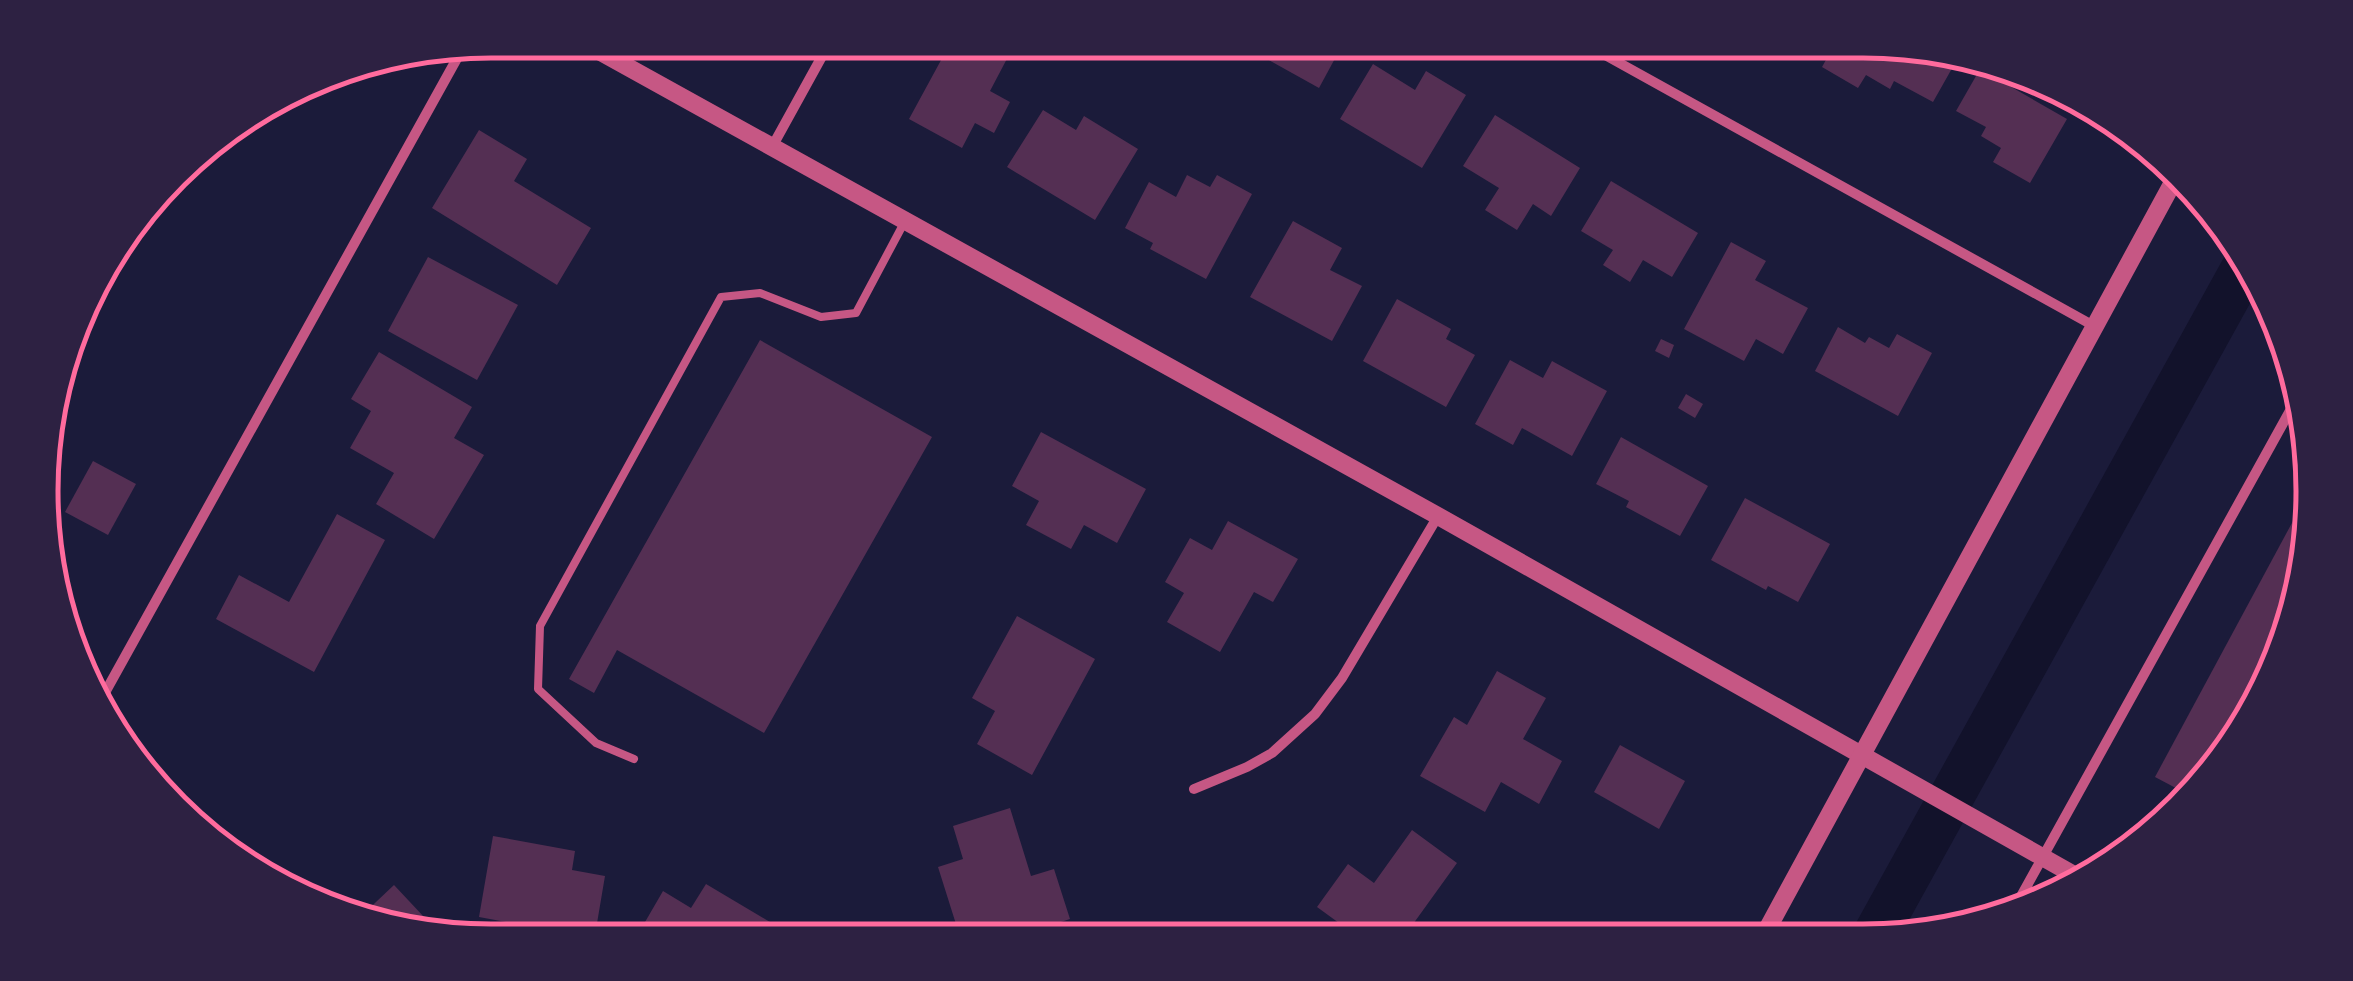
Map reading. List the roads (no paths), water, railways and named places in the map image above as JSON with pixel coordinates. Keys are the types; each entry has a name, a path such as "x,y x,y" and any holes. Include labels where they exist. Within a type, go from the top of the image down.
{"street":[{"path":"611,58 1438,516 2068,871"},
{"path":"772,148 821,58"},
{"path":"1610,58 2094,326"},
{"path":"106,690 457,59"},
{"path":"1771,924 2171,186"},
{"path":"2024,893 2288,414"},
{"path":"1194,789 1272,753 1315,714 1342,678 1438,516"}],"lane":[{"path":"634,759 596,743 538,689 540,626 721,297 760,293 821,317 856,313 905,221"}],"waterway":[{"path":"1882,923 2239,277"}]}
